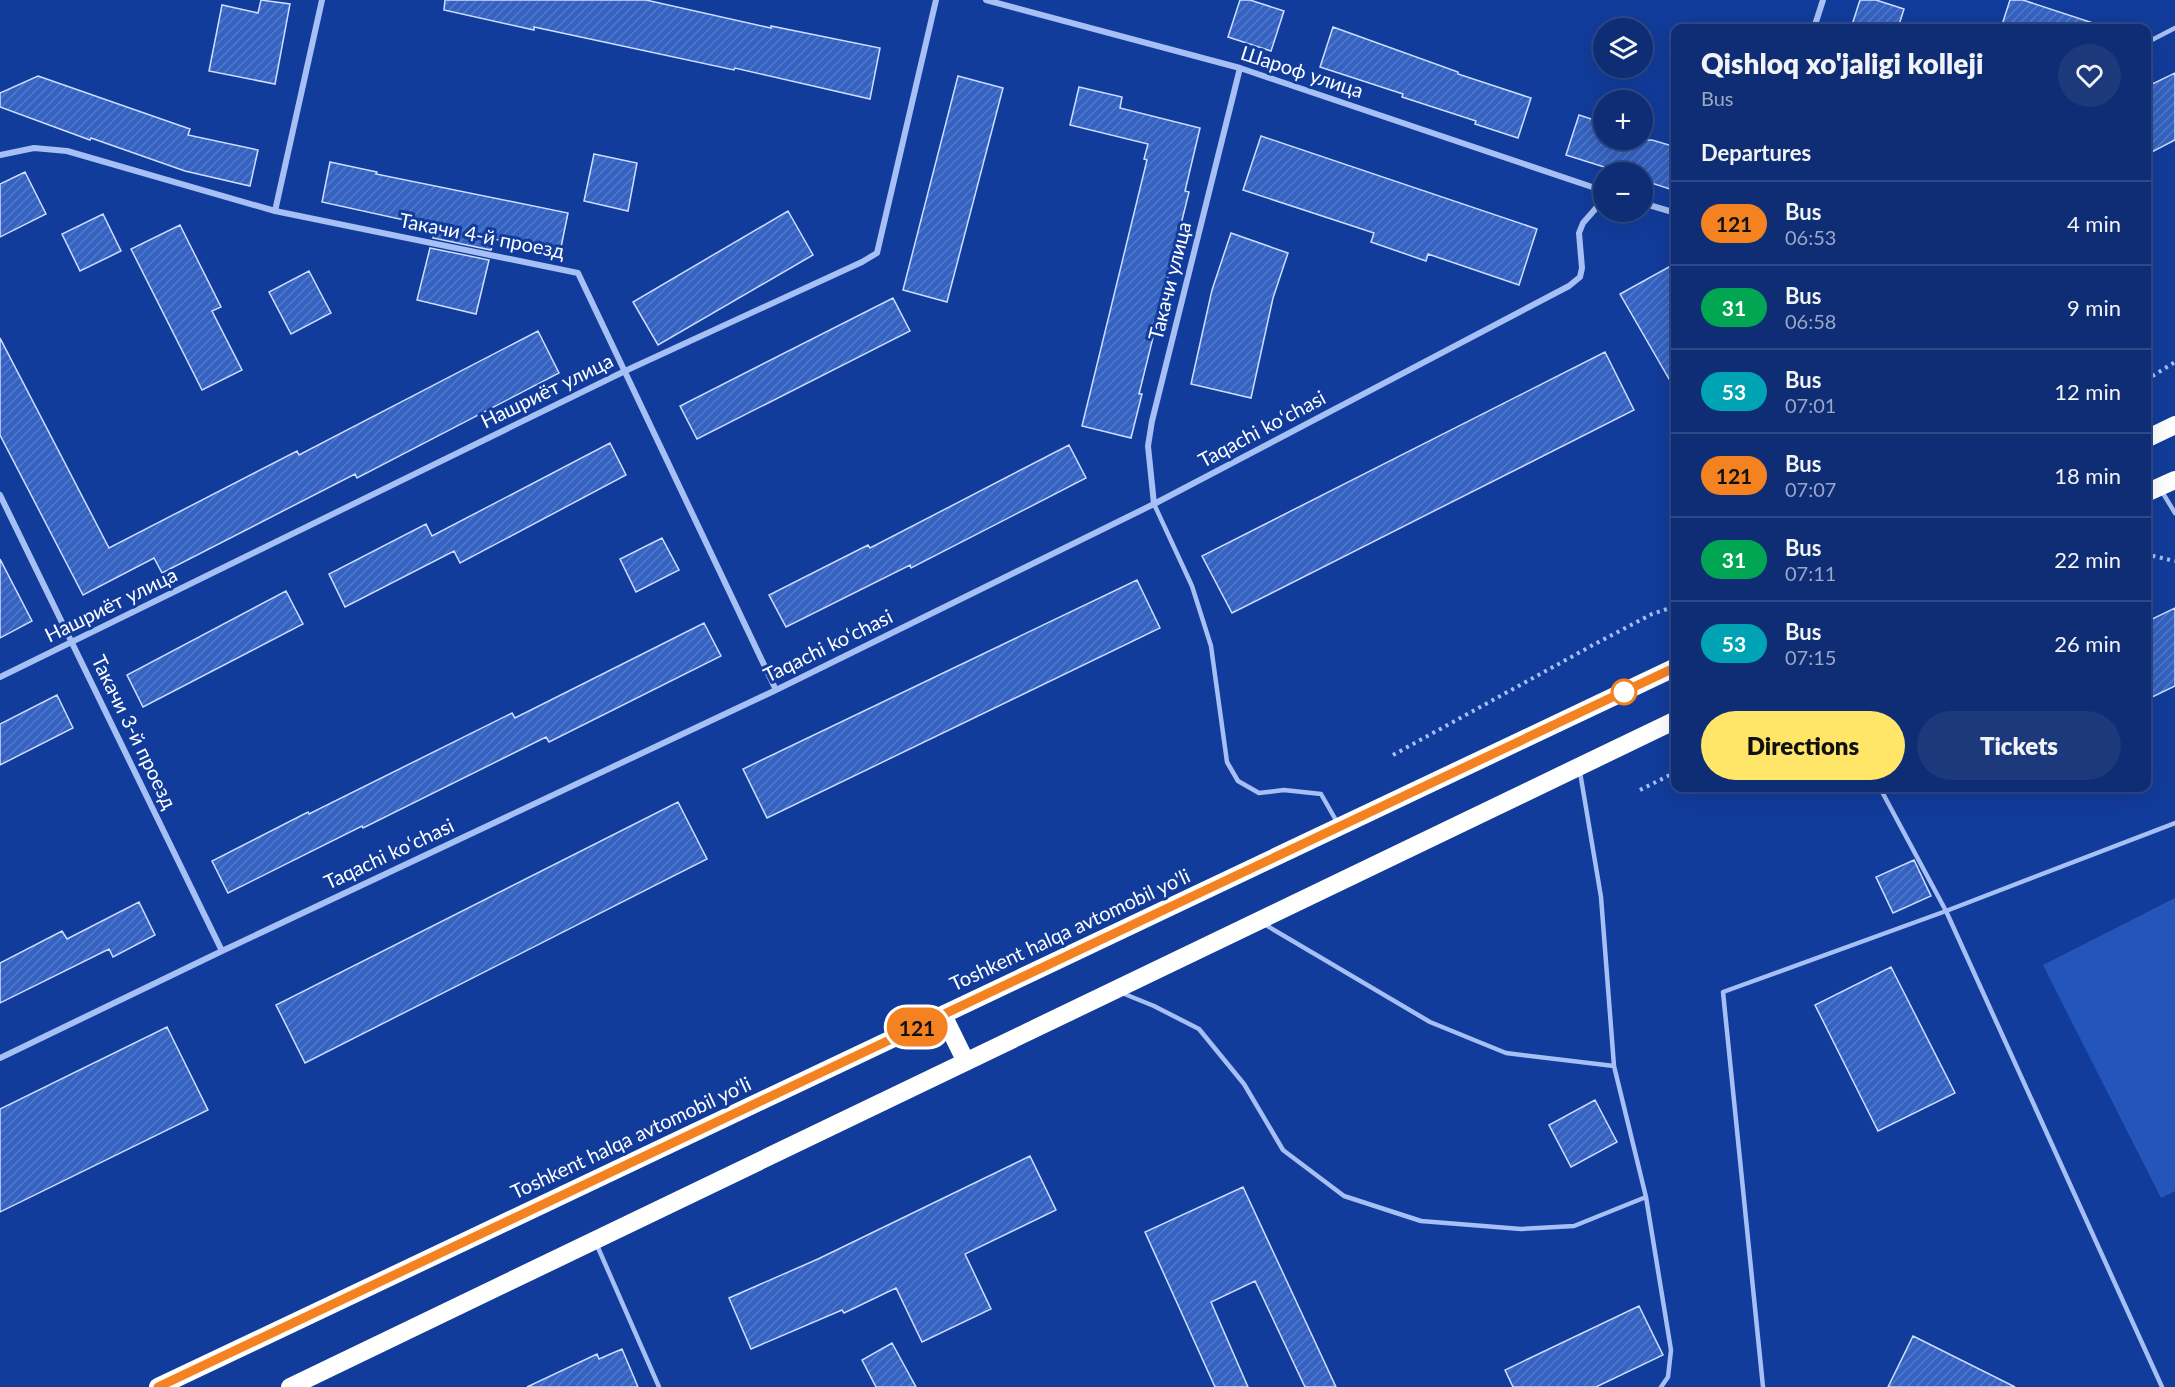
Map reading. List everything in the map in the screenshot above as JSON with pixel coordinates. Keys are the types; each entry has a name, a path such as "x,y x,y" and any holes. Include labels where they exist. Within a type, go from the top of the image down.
{"highway":[{"path":"2151,437 2175,425"},
{"name":"Toshkent halqa avtomobil yo'li","path":"158,1387 1671,669"},
{"path":"290,1387 1671,722"},
{"path":"943,1015 966,1062"}],"street":[{"path":"275,211 322,0"},
{"name":"Нашриёт улица","path":"0,677 625,371 877,253 936,0"},
{"name":"Шароф улица","path":"986,0 1240,68 1593,187"},
{"path":"1815,24 1823,0"},
{"name":"Такачи улица","path":"1154,504 1148,446 1151,430 1240,68"},
{"name":"Такачи 4-й проезд","path":"0,155 34,148 67,151 275,211 578,273 777,690"},
{"path":"1653,206 1671,212"},
{"name":"Taqachi koʻchasi","path":"0,1058 777,690 1154,504 1569,286 1580,277 1582,268 1579,233 1583,223 1593,212"},
{"name":"Такачи 3-й проезд","path":"0,495 222,951"}],"lane":[{"path":"2151,40 2175,28"},
{"path":"2160,487 2175,513"},
{"path":"1154,504 1192,586 1211,646 1227,762 1238,781 1259,794 1284,790 1322,794 1340,827"},
{"path":"1580,766 1601,897 1614,1066 1646,1197 1671,1350 1668,1377 1661,1387"},
{"path":"1882,792 1946,911 2162,1387"},
{"path":"1763,1387 1723,992 1946,911 2175,823"},
{"path":"1259,921 1430,1022 1506,1053 1614,1066"},
{"path":"1115,990 1155,1006 1199,1029 1244,1084 1283,1150 1344,1196 1421,1221 1521,1229 1574,1226 1646,1197"},
{"path":"594,1240 659,1387"}],"path":[{"path":"2151,377 2175,362"},
{"path":"2151,557 2175,561"},
{"path":"1393,754 1593,645 1652,614 1671,608"},
{"path":"1640,790 1671,774"}],"shaded area":[{"path":"2175,898 2175,1191 2161,1198 2043,965"}],"building":[{"path":"261,0 290,4 275,84 209,71 222,5 258,13"},
{"path":"445,0 646,0 771,28 771,26 880,48 870,99 735,68 734,70 444,10"},
{"path":"1240,0 1250,0 1284,11 1271,51 1228,37"},
{"path":"1860,0 1876,0 1904,9 1899,24 1852,24"},
{"path":"2010,0 2023,0 2096,24 2002,24"},
{"path":"1333,27 1458,72 1458,74 1531,98 1518,138 1475,124 1476,121 1402,97 1403,94 1320,67"},
{"path":"2175,73 2175,140 2151,152 2151,85"},
{"path":"38,76 190,129 188,135 258,150 250,186 185,171 0,107 0,93"},
{"path":"958,76 1003,88 947,302 903,290"},
{"path":"1079,87 1122,97 1120,108 1200,128 1185,191 1189,192 1139,394 1142,394 1131,438 1082,426 1147,160 1144,159 1148,144 1070,125"},
{"path":"1579,115 1593,119 1593,150 1653,150 1653,140 1671,146 1671,189 1653,184 1653,162 1593,164 1566,155"},
{"path":"1261,136 1537,229 1519,285 1428,254 1426,261 1371,242 1374,233 1243,190"},
{"path":"594,154 637,163 628,211 584,201"},
{"path":"330,162 377,172 376,174 568,213 560,252 494,239 491,250 433,238 436,227 322,202"},
{"path":"25,172 46,214 0,237 0,184"},
{"path":"788,211 813,255 658,345 633,302"},
{"path":"103,214 121,251 80,271 62,234"},
{"path":"180,225 221,307 212,311 242,370 202,390 131,249"},
{"path":"1231,233 1288,253 1273,298 1251,398 1191,384 1212,290"},
{"path":"430,248 489,260 476,314 417,300"},
{"path":"1671,266 1671,382 1620,294"},
{"path":"309,271 331,313 291,334 269,292"},
{"path":"893,298 910,331 697,439 680,406"},
{"path":"538,331 559,373 357,478 355,474 162,573 154,558 83,595 0,435 0,338 109,548 297,451 299,455"},
{"path":"1605,352 1634,410 1232,613 1202,556"},
{"path":"610,443 626,475 460,563 454,551 345,607 329,574 426,524 432,536"},
{"path":"1069,445 1086,478 911,568 910,565 786,627 769,595 868,545 870,548"},
{"path":"662,538 679,570 636,592 620,559"},
{"path":"0,559 32,621 0,638"},
{"path":"1137,580 1160,628 767,818 743,769"},
{"path":"286,591 303,624 143,707 127,675"},
{"path":"2175,608 2175,686 2151,698 2151,620"},
{"path":"704,623 721,656 549,742 546,737 228,893 212,861 512,713 515,718"},
{"path":"57,695 73,728 0,765 0,724"},
{"path":"678,802 707,859 305,1063 276,1005"},
{"path":"1914,860 1931,896 1893,913 1876,877"},
{"path":"139,902 155,935 113,957 109,949 0,1003 0,963 62,931 67,939"},
{"path":"1891,967 1955,1093 1878,1131 1815,1005"},
{"path":"167,1027 208,1110 0,1212 0,1109"},
{"path":"1595,1100 1617,1142 1571,1167 1549,1125"},
{"path":"1030,1156 1056,1210 965,1254 991,1309 922,1342 896,1288 844,1313 842,1310 751,1349 729,1298 818,1259"},
{"path":"1243,1187 1336,1387 1305,1387 1255,1281 1211,1302 1248,1387 1215,1387 1145,1232"},
{"path":"1639,1306 1663,1355 1596,1387 1513,1387 1505,1370"},
{"path":"1913,1336 2015,1387 1888,1387"},
{"path":"892,1343 916,1387 876,1387 862,1360"},
{"path":"622,1349 638,1387 527,1387 597,1354 599,1359"}],"bus line":[{"name":"121","path":"158,1387 1671,669"}]}
